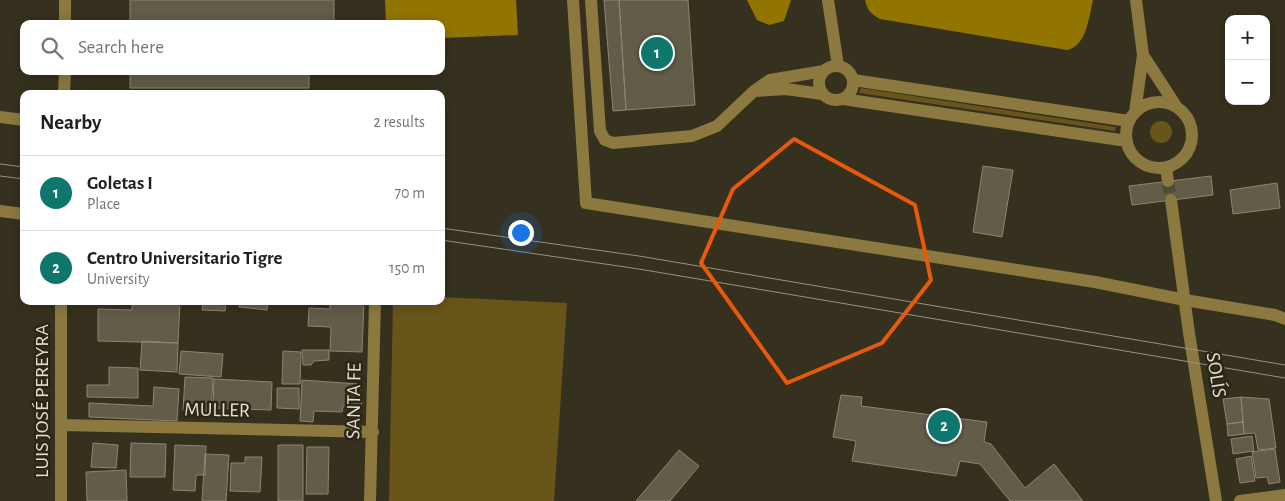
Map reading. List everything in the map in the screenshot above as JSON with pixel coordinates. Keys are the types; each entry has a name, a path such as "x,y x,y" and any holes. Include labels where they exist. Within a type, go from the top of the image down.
{"street":[{"path":"65,0 65,20"},
{"path":"573,0 586,203 1095,282 1275,315 1285,319"},
{"path":"591,0 600,131 605,140 613,143 692,136 716,126 754,91 770,80 824,71 838,66 848,70 853,80 851,91 843,98"},
{"path":"828,0 838,66"},
{"path":"1136,0 1143,55 1127,141 1136,158 1145,164 1155,167 1166,167 1177,162 1185,155 1190,145 1192,134 1190,123 1184,113 1176,106 1143,55"},
{"path":"822,94 819,83 824,71"},
{"path":"64,75 64,90"},
{"path":"853,80 1132,117 1154,102 1176,106"},
{"path":"754,91 786,89 822,94 832,100 843,98 1127,141"},
{"path":"0,117 20,120"},
{"path":"1166,167 1168,181"},
{"name":"SOLÍS","path":"1171,200 1216,501"},
{"path":"0,212 20,214"},
{"name":"LUIS JOSÉ PEREYRA","path":"61,305 61,501"},
{"name":"SANTA FE","path":"370,501 375,305"},
{"name":"MULLER","path":"62,425 372,432"},
{"path":"1240,501 1285,496"}],"highlighted area":[{"path":"794,139 915,205 931,280 882,343 787,383 701,263 733,189"}],"shaded area":[{"path":"385,0 516,0 518,35 445,38 445,20 386,20"},
{"path":"747,0 791,0 784,21 769,25 757,20"},
{"path":"865,0 1093,0 1083,37 1079,43 1067,50 880,19 870,11"},
{"path":"861,88 1116,127 1115,131 859,93"},
{"path":"1161,121 1169,124 1172,132 1169,140 1161,143 1153,140 1150,132 1153,124"},
{"path":"445,297 567,303 554,501 389,501 393,305 445,305"}],"building":[{"path":"130,0 334,0 334,20 130,20"},
{"path":"604,0 619,0 626,110 613,111"},
{"path":"619,0 688,0 695,105 626,110"},
{"path":"130,75 309,75 309,88 130,88"},
{"path":"983,166 1013,170 1002,237 973,232"},
{"path":"1211,176 1213,195 1132,205 1129,186"},
{"path":"1277,183 1280,208 1233,214 1230,190"},
{"path":"132,305 180,305 178,343 98,341 98,309 132,310"},
{"path":"203,305 226,305 225,311 202,310"},
{"path":"239,305 268,305 267,310 239,307"},
{"path":"330,305 364,305 362,352 330,351 331,327 308,326 309,308 330,309"},
{"path":"142,341 178,343 177,372 140,370"},
{"path":"302,350 329,350 329,360 314,361 311,365 303,365"},
{"path":"181,351 223,354 221,377 179,374"},
{"path":"283,351 301,352 300,384 282,384"},
{"path":"109,367 138,368 138,398 87,397 87,385 109,385"},
{"path":"185,377 213,378 211,411 183,410"},
{"path":"214,379 272,382 271,410 213,408"},
{"path":"302,380 358,384 357,400 362,400 361,407 343,406 342,412 314,411 313,422 300,421"},
{"path":"154,387 179,389 177,421 89,417 89,403 153,406"},
{"path":"277,388 299,388 299,409 277,408"},
{"path":"841,395 862,397 861,406 987,422 984,442 991,444 1025,488 1054,464 1083,501 1010,501 980,464 960,461 956,476 852,461 856,441 833,437"},
{"path":"1241,397 1243,422 1227,424 1223,399"},
{"path":"1241,397 1269,399 1276,448 1258,450 1255,433 1244,434"},
{"path":"1243,422 1244,434 1228,436 1227,424"},
{"path":"1252,436 1254,451 1233,454 1231,439"},
{"path":"93,443 118,445 116,468 91,467"},
{"path":"131,443 166,444 165,477 130,477"},
{"path":"175,445 206,446 205,475 196,475 195,491 173,490"},
{"path":"278,445 303,445 303,501 278,501"},
{"path":"307,447 329,447 328,494 306,494"},
{"path":"1275,449 1280,482 1269,484 1267,477 1256,478 1252,452"},
{"path":"679,450 699,466 670,501 636,501"},
{"path":"205,454 229,455 226,501 202,501"},
{"path":"1251,456 1255,481 1240,483 1236,459"},
{"path":"245,457 262,457 260,492 230,491 231,463 245,463"},
{"path":"126,470 127,501 87,501 86,472"}],"tunnel":[{"path":"1168,181 1171,200"}],"tram line":[{"path":"0,164 20,166"},
{"path":"0,176 20,178"},
{"path":"445,229 639,256 1285,365"},
{"path":"445,241 639,269 1285,378"}],"place":[{"name":"Goletas I","path":"657,53"},
{"name":"Centro Universitario Tigre","path":"944,426"}]}
